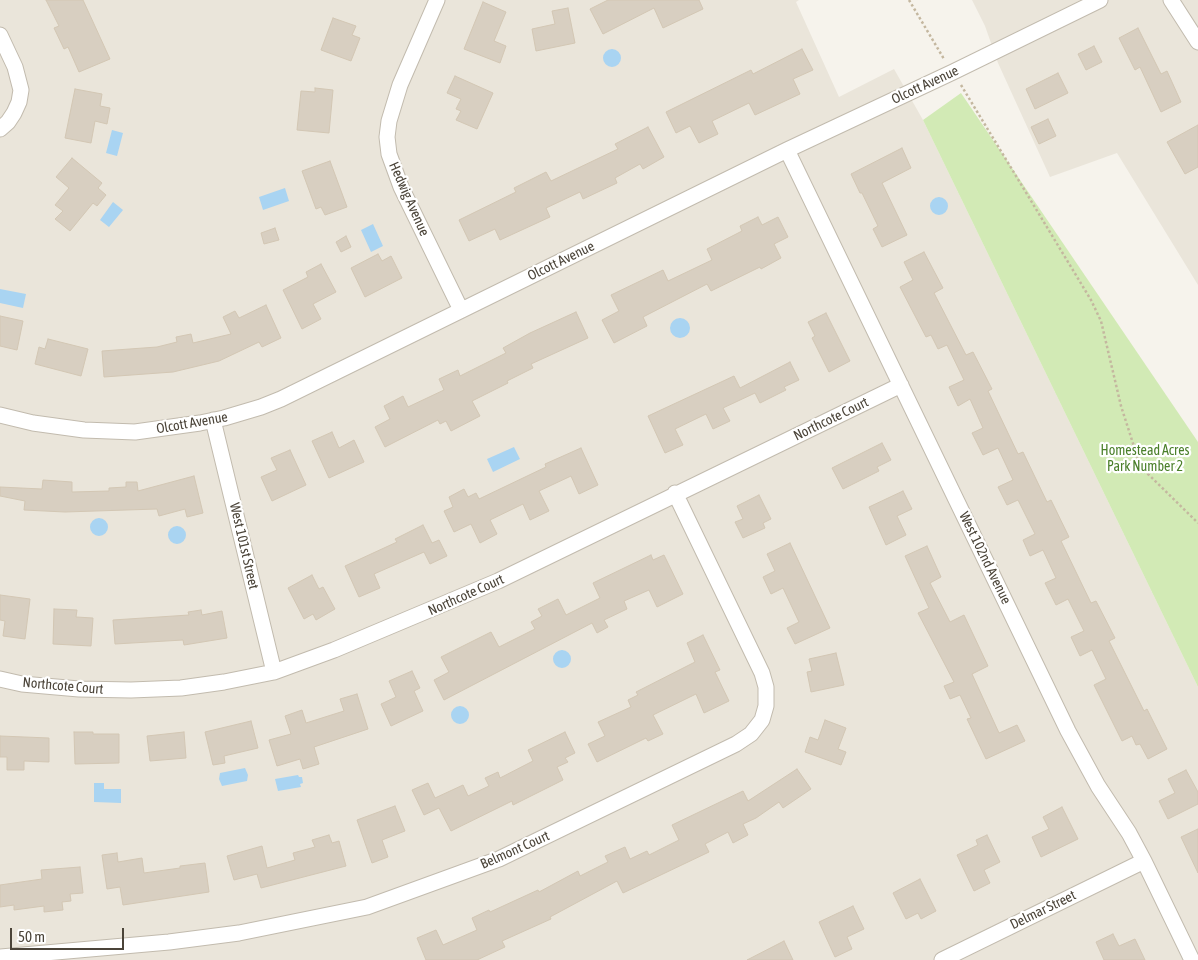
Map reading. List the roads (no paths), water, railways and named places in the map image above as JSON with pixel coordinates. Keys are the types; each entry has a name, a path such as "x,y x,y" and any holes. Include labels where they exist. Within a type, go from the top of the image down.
{"street":[{"name":"Hedwig Avenue","path":"437,0 398,92 389,121 387,137 389,154 401,187 461,310"},
{"name":"Olcott Avenue","path":"0,415 51,426 116,432 153,430 214,420 261,407 281,399 786,150 953,72 1100,0"},
{"path":"1171,0 1198,42"},
{"path":"0,35 17,72 21,90 19,102 14,113 0,129"},
{"name":"West 102nd Avenue","path":"786,150 1078,750 1098,786 1129,833 1192,960"},
{"name":"Northcote Court","path":"0,680 79,689 131,690 181,688 274,672 343,646 498,581 675,493 901,385"},
{"name":"West 101st Street","path":"214,420 274,672"},
{"name":"Belmont Court","path":"0,957 169,942 239,933 367,907 499,859 736,744 751,734 762,720 766,706 766,687 762,673 675,493"},
{"name":"Delmar Street","path":"942,960 1144,861"}],"water":[{"path":"612,49 618,52 621,58 618,64 612,67 606,64 603,58 606,52"},
{"path":"112,130 123,133 117,156 106,153"},
{"path":"285,188 289,201 263,210 259,197"},
{"path":"935,197 943,197 948,202 946,213 935,215 930,210 930,202"},
{"path":"113,202 123,210 109,227 100,220"},
{"path":"373,224 383,246 371,252 361,230"},
{"path":"0,289 26,294 23,308 0,303"},
{"path":"676,318 684,318 690,324 690,332 684,338 676,338 670,332 670,324"},
{"path":"514,447 520,459 493,472 487,459"},
{"path":"99,518 105,521 108,527 105,533 99,536 93,533 90,527 93,521"},
{"path":"173,526 181,526 186,531 184,542 173,544 168,539 168,531"},
{"path":"562,650 568,653 571,659 568,665 562,668 556,665 553,659 556,653"},
{"path":"460,706 466,709 469,715 466,721 460,724 454,721 451,715 454,709"},
{"path":"245,768 248,775 247,781 222,786 219,779 220,773"},
{"path":"298,775 302,777 303,783 300,784 301,787 278,791 275,779"},
{"path":"94,783 104,783 104,789 121,789 121,803 94,802"}],"park label":[{"name":"Homestead Acres Park Number 2","path":"1145,460"}]}
